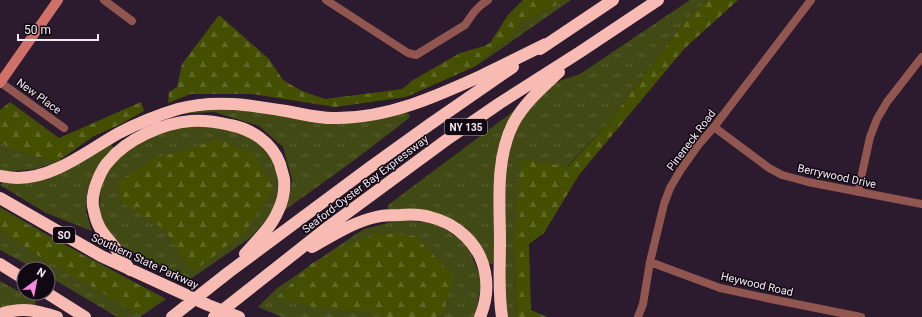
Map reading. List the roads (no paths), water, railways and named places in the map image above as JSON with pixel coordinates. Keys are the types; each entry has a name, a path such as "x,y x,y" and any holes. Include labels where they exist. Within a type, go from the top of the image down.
{"highway":[{"name":"Seaford-Oyster Bay Expressway","path":"172,317 229,272 429,124 546,44 614,0"},
{"name":"Seaford-Oyster Bay Expressway","path":"214,317 340,218 449,138 658,0"},
{"path":"0,176 19,178 40,175 64,166 120,132 151,118 179,109 207,104 230,103 258,106 310,116 336,118 362,117 390,111 418,103 447,91 546,44"},
{"path":"502,317 500,281 500,173 504,147 513,125 523,109 536,93 580,52"},
{"path":"130,270 113,245 105,237 99,227 94,212 92,203 93,192 101,172 108,161 118,151 141,136 160,127 190,121 213,121 241,127 266,142 278,159 284,178 283,196 276,216 229,272"},
{"name":"Southern State Parkway","path":"0,198 100,256 208,305 239,317"},
{"path":"281,264 349,227 376,217 407,214 431,217 456,228 469,239 477,251 484,269 486,287 484,307 480,317"},
{"path":"0,264 16,274"},
{"path":"56,299 85,317"},
{"path":"0,314 22,310 37,311 57,317"}],"main road":[{"path":"0,82 58,0"}],"street":[{"path":"104,0 132,21"},
{"path":"326,0 408,53 416,56 465,25 474,12 488,0"},
{"name":"Pineneck Road","path":"638,317 643,304 650,262 664,204 670,188 695,150 811,0"},
{"path":"858,192 870,137 877,119 887,102 922,57"},
{"name":"New Place","path":"0,82 64,128"},
{"name":"Berrywood Drive","path":"714,127 769,168 782,175 808,182 922,204"},
{"name":"Heywood Road","path":"650,262 720,288 861,317"}]}
